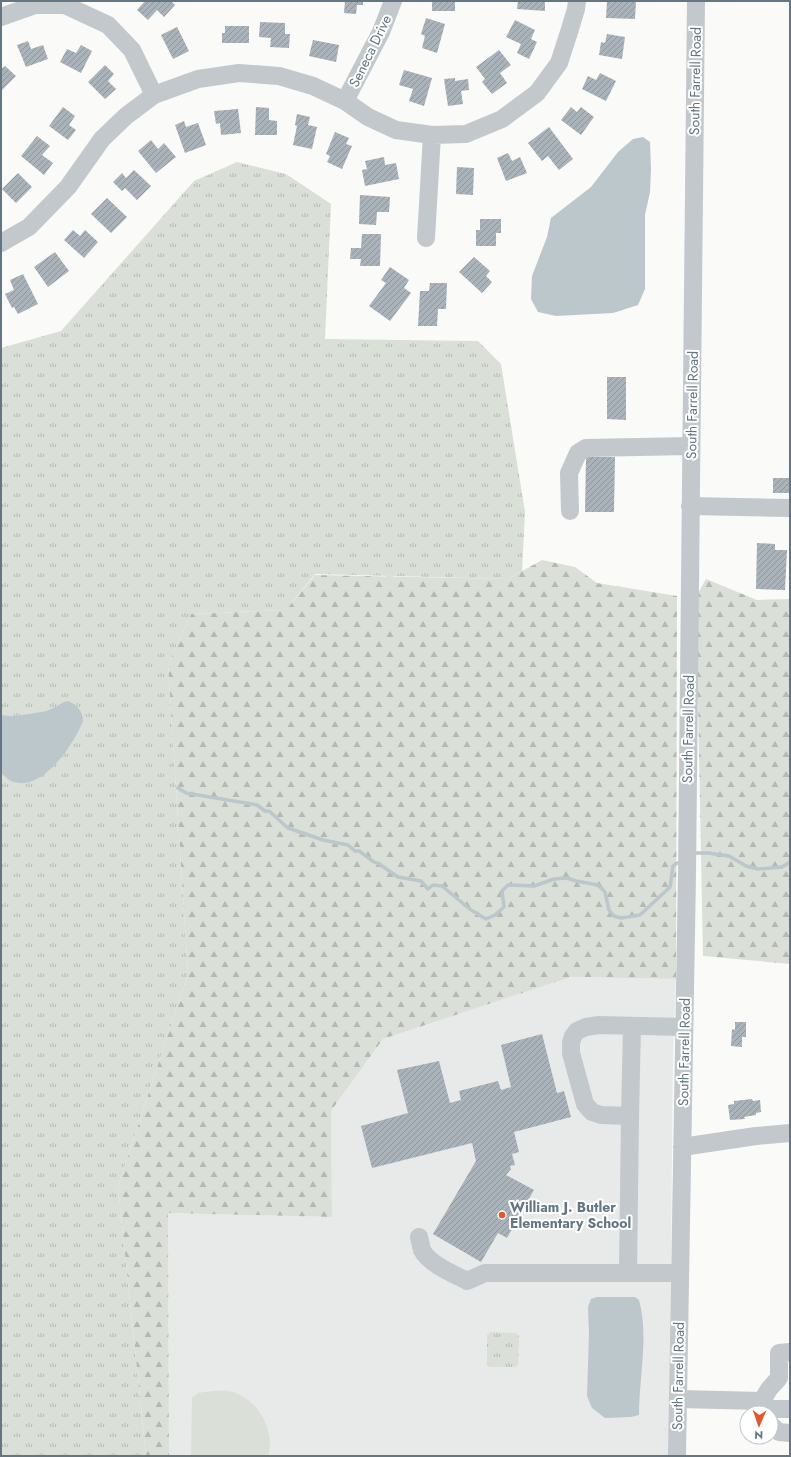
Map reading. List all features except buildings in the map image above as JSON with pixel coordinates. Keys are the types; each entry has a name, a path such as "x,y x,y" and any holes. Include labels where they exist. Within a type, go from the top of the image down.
{"street":[{"name":"Seneca Drive","path":"345,101 381,32 393,1"},
{"path":"1,243 29,227 68,187 102,139 126,116 154,95 198,79 239,73 279,76 313,86 345,101 368,118 396,130 432,135 466,134 474,131 502,119 537,93 559,63 576,9 577,1"},
{"name":"South Farrell Road","path":"677,1456 684,1027 696,1"},
{"path":"1,17 35,5 65,5 108,25 132,50 154,95"},
{"path":"426,238 432,135"},
{"path":"570,511 569,473 578,453 586,448 691,446"},
{"path":"690,506 790,508"},
{"path":"628,1273 632,1026"},
{"path":"630,1116 601,1115 592,1112 585,1104 571,1053 573,1036 577,1031 586,1027 684,1027"},
{"path":"682,1148 756,1136 790,1133"},
{"path":"419,1237 422,1249 426,1256 435,1263 467,1281 485,1273 680,1273"},
{"path":"768,1405 772,1386 779,1378 779,1353 790,1352"},
{"path":"772,1386 790,1386"},
{"path":"678,1399 739,1408"},
{"path":"779,1410 790,1409"},
{"path":"779,1432 790,1433"}],"shaded area":[{"path":"643,137 650,142 651,170 650,192 645,215 645,289 638,305 613,313 556,316 538,312 531,299 532,276 547,237 551,218 591,187 618,152 633,139"},
{"path":"68,701 79,709 82,714 83,721 79,731 65,753 56,764 36,780 25,783 9,780 1,773 1,715 15,716 43,712"},
{"name":"William J. Butler Elementary School","path":"571,977 676,979 673,1057 669,1456 169,1456 168,1213 332,1217 331,1111 383,1039"},
{"path":"597,1297 635,1297 639,1300 643,1328 643,1357 639,1415 631,1417 605,1418 592,1408 587,1396 589,1333 588,1307 591,1299"}],"green space":[{"path":"237,162 286,174 331,204 325,339 478,341 501,364 525,512 522,571 508,579 315,574 286,610 191,614 168,665 188,974 118,1186 146,1456 1,1456 1,348 61,331 194,181"},
{"path":"542,560 575,567 597,583 677,596 676,979 571,977 383,1039 331,1111 332,1217 168,1213 169,1456 146,1456 118,1186 188,974 168,665 191,614 286,610 315,575 508,579"},
{"path":"706,579 757,600 790,599 790,964 703,956 696,597"},
{"path":"490,1332 516,1333 519,1336 518,1365 515,1367 489,1367 487,1364 487,1335"},
{"path":"226,1391 238,1394 247,1399 262,1415 269,1435 270,1446 268,1456 191,1456 192,1398 198,1393"}],"waterway":[{"path":"178,788 186,793 257,805 265,811 269,811 288,828 323,840 348,845 355,851 359,851 398,877 421,881 428,889 433,885 442,886 471,910 486,919 495,915 504,907 502,891 508,885 534,886 554,879 567,878 598,885 605,892 609,910 614,916 621,918 640,915 670,887 673,866 677,863"},
{"path":"693,853 708,853 729,856 746,866 758,869 782,867 790,862"}],"place":[{"name":"William J. Butler Elementary School","path":"502,1215"}]}
